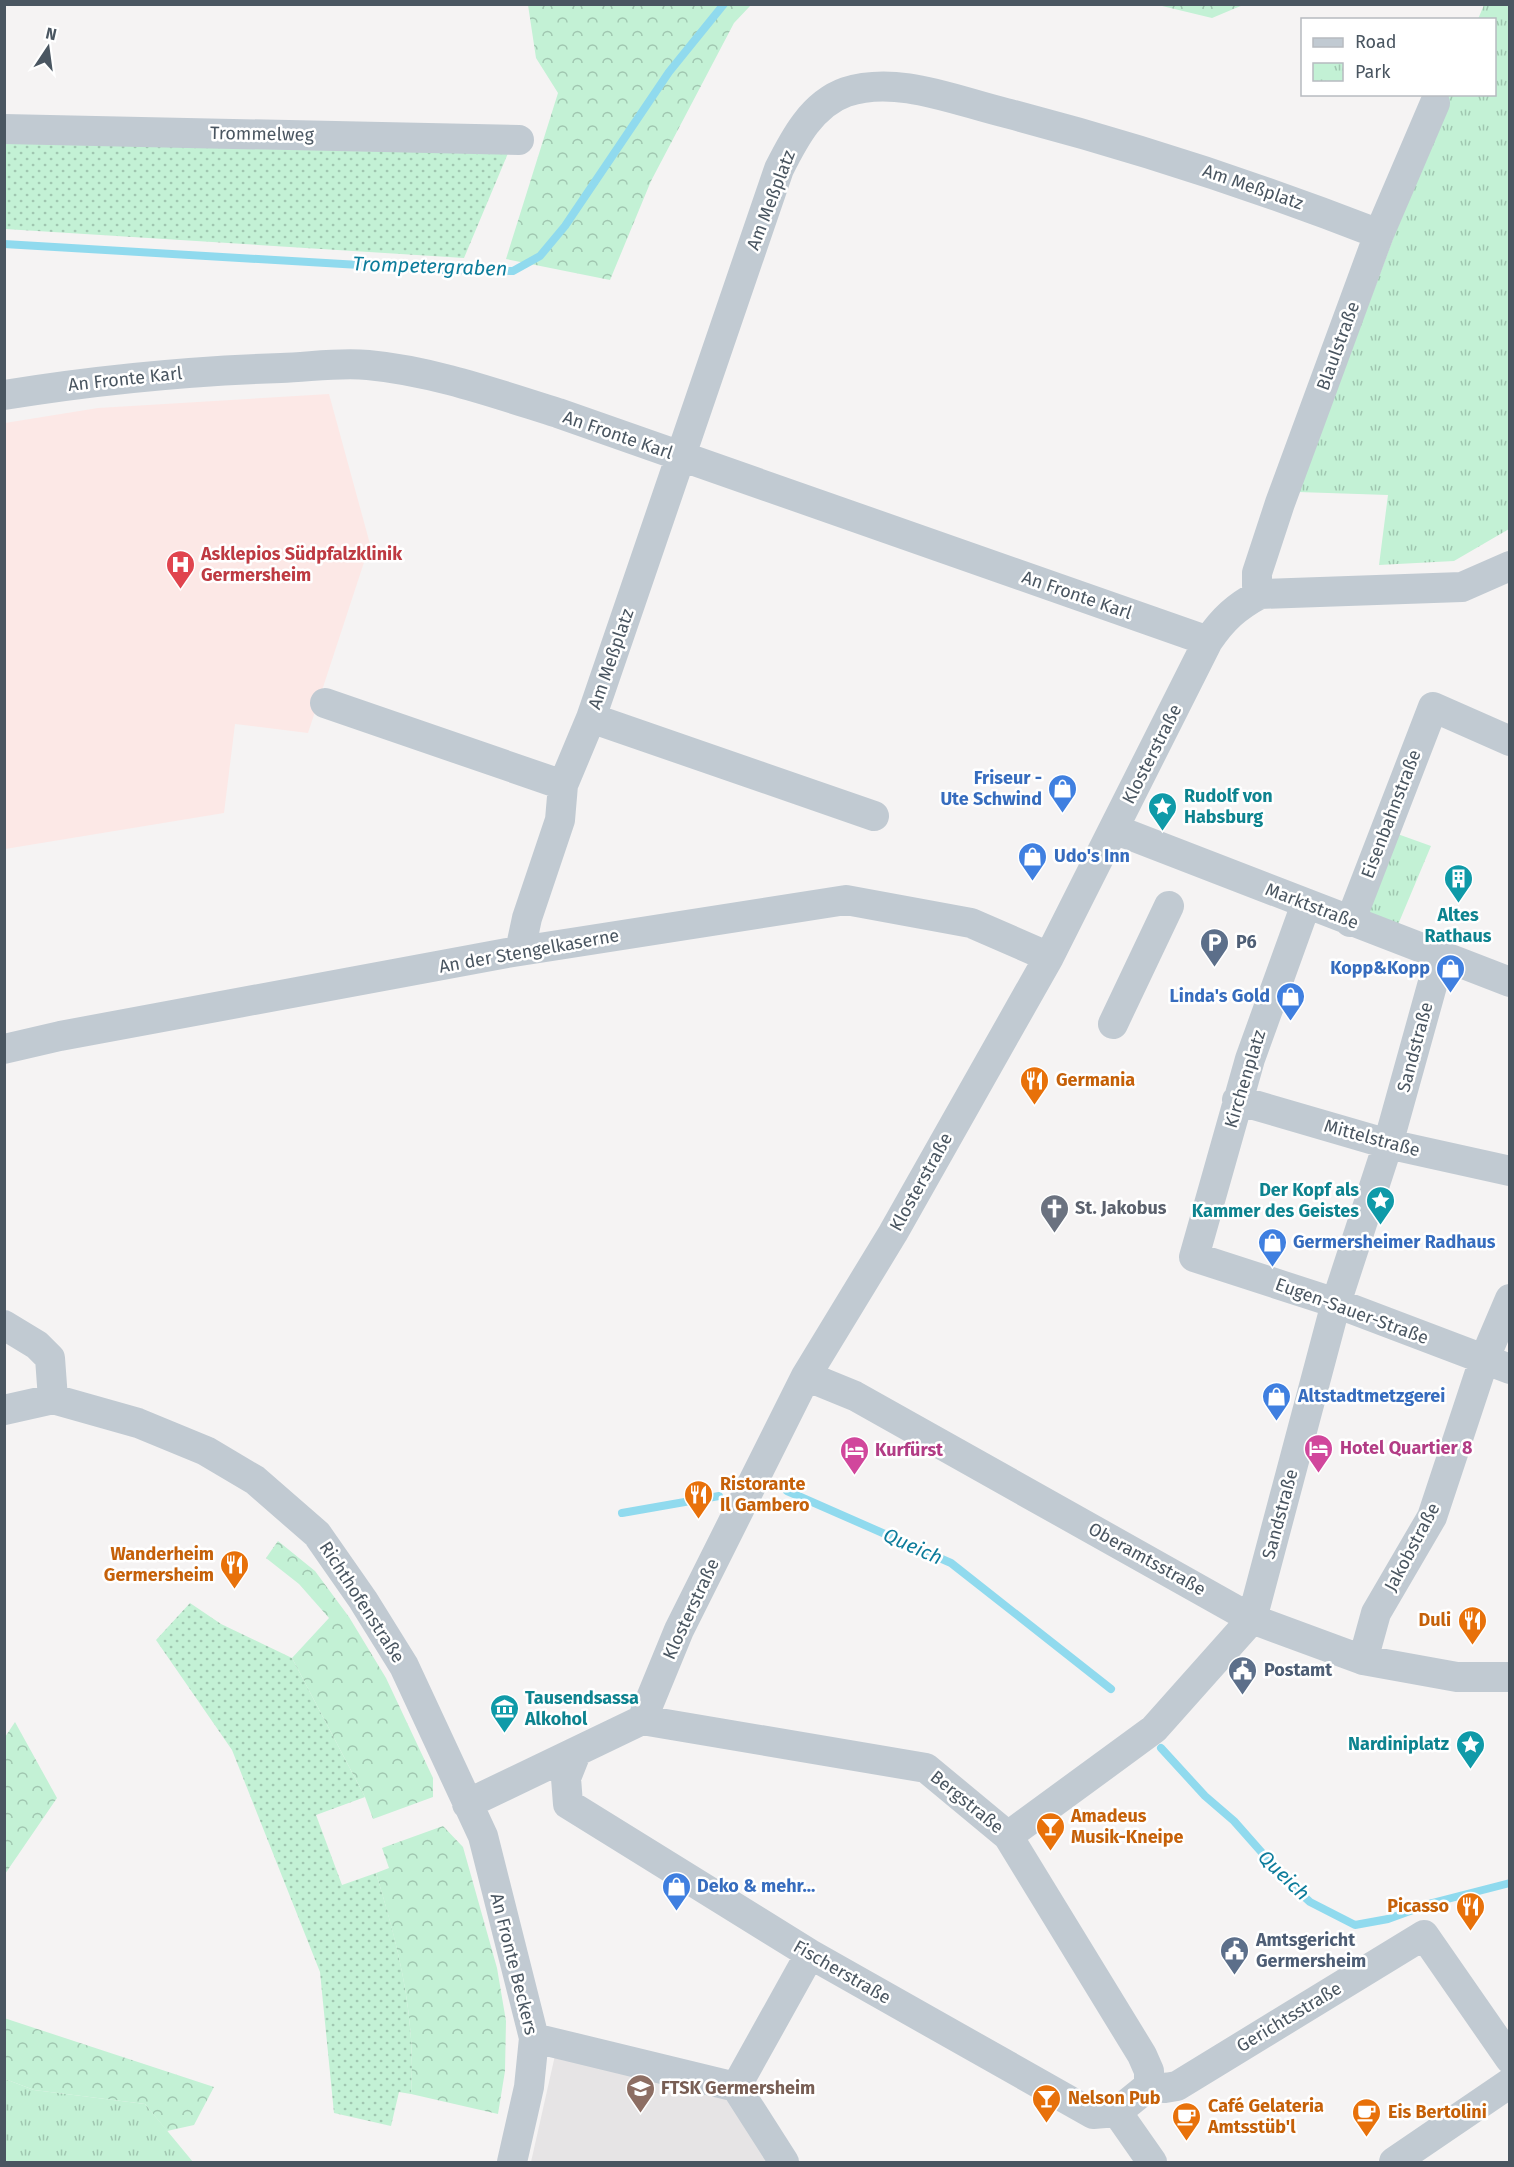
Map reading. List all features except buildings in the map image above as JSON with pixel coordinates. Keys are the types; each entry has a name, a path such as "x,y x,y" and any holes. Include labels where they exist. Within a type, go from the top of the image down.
{"street":[{"name":"Am Meßplatz","path":"520,951 527,918 560,820 563,785 591,718 779,169 800,129 815,112 844,93 878,86 911,89 1077,132 1226,177 1379,234"},
{"name":"Blaulstraße","path":"1260,594 1257,586 1261,560 1379,234 1435,104"},
{"name":"Trommelweg","path":"4,129 519,140"},
{"name":"An Fronte Karl","path":"4,395 93,381 211,370 367,365 477,387 1208,641"},
{"name":"Klosterstraße","path":"642,1719 679,1630 806,1376 893,1233 1049,957 1208,641 1224,618 1237,606 1260,594 1376,588 1462,587 1494,575 1509,566"},
{"path":"325,703 563,785"},
{"name":"Eisenbahnstraße","path":"1350,921 1432,707 1509,741"},
{"name":"Am Meßplatz","path":"591,718 874,816"},
{"name":"Marktstraße","path":"1114,829 1509,982"},
{"name":"An der Stengelkaserne","path":"4,1049 60,1036 520,951 846,900 971,923 1049,957"},
{"name":"Kirchenplatz","path":"1194,1257 1237,1100 1306,904"},
{"path":"1113,1024 1169,906"},
{"name":"Sandstraße","path":"1008,1836 1154,1729 1252,1618 1336,1303 1388,1144 1440,957"},
{"name":"Mittelstraße","path":"1237,1100 1388,1144 1509,1171"},
{"name":"Eugen-Sauer-Straße","path":"1194,1257 1336,1303 1496,1364"},
{"name":"Jakobstraße","path":"1363,1660 1376,1614 1432,1517 1496,1364 1509,1299"},
{"path":"4,1325 37,1345 50,1358 53,1399 4,1410"},
{"name":"Oberamtsstraße","path":"806,1376 855,1396 1252,1618 1363,1660 1457,1677 1504,1678"},
{"name":"Richthofenstraße","path":"53,1399 138,1423 206,1451 255,1479 316,1534 363,1600 404,1666 467,1804"},
{"path":"467,1804 642,1719"},
{"name":"Bergstraße","path":"642,1719 926,1768 1008,1836 1142,2055 1149,2071 1149,2086"},
{"name":"Fischerstraße","path":"576,1753 566,1778 568,1804 810,1954 1093,2114 1117,2112"},
{"name":"An Fronte Beckers","path":"467,1804 483,1836 534,2038 529,2087 512,2163"},
{"name":"Gerichtsstraße","path":"1149,2086 1166,2088 1177,2086 1424,1935 1509,2059"},
{"path":"736,2087 810,1954"},
{"path":"534,2038 736,2087 784,2163"},
{"path":"1394,2163 1509,2083"},
{"path":"1149,2086 1117,2112 1152,2163"}],"shaded area":[{"name":"Asklepios Südpfalzklinik Germersheim","path":"329,394 370,544 308,733 235,724 224,813 5,849 5,423 98,408"},
{"name":"FTSK Germersheim","path":"556,2051 720,2091 756,2137 772,2162 531,2162"}],"green space":[{"path":"528,5 751,5 734,23 651,181 610,280 506,259 558,93 536,58"},
{"path":"1158,5 1243,5 1212,18"},
{"path":"1484,5 1509,5 1509,529 1454,561 1379,565 1388,495 1298,492 1447,96 1496,96 1496,18 1478,18"},
{"path":"4,135 511,146 464,258 5,229"},
{"path":"1392,832 1431,846 1397,927 1359,912"},
{"path":"278,1541 315,1571 349,1617 386,1678 433,1778 433,1797 373,1819 365,1797 292,1658 329,1618 299,1584 266,1558"},
{"path":"190,1603 221,1624 292,1658 365,1797 316,1815 342,1885 376,1873 392,1928 408,2009 412,2065 411,2094 399,2092 391,2126 334,2113 320,1972 232,1750 156,1640"},
{"path":"15,1722 57,1798 5,1874 5,1737"},
{"path":"443,1826 463,1847 497,1968 506,2021 505,2071 498,2114 411,2094 411,2037 404,1982 392,1928 376,1873 389,1868 382,1848"},
{"path":"4,2018 214,2087 194,2125 167,2131 145,2104 34,2090 5,2079"},
{"path":"5,2079 34,2090 145,2104 193,2162 5,2162"}],"waterway":[{"name":"Trompetergraben","path":"4,244 444,270 513,271 540,256 565,226 669,72 724,4"},
{"name":"Queich","path":"787,1491 951,1563 1111,1689"},
{"name":"Queich","path":"622,1513 719,1496"},
{"name":"Queich","path":"1161,1748 1205,1796 1234,1821 1287,1881 1310,1902 1355,1925 1388,1919 1432,1903 1510,1883"}],"place":[{"name":"Asklepios Südpfalzklinik Germersheim","path":"180,590"},
{"name":"Friseur - Ute Schwind","path":"1063,814"},
{"name":"Rudolf von Habsburg","path":"1163,832"},
{"name":"Udo's Inn","path":"1033,882"},
{"name":"Altes Rathaus","path":"1458,904"},
{"name":"P6","path":"1215,968"},
{"name":"Kopp&Kopp","path":"1451,994"},
{"name":"Linda's Gold","path":"1291,1022"},
{"name":"Germania","path":"1035,1106"},
{"name":"Der Kopf als Kammer des Geistes","path":"1380,1226"},
{"name":"St. Jakobus","path":"1054,1234"},
{"name":"Germersheimer Radhaus","path":"1272,1268"},
{"name":"Altstadtmetzgerei","path":"1277,1422"},
{"name":"Hotel Quartier 8","path":"1319,1474"},
{"name":"Kurfürst","path":"854,1476"},
{"name":"Ristorante Il Gambero","path":"699,1520"},
{"name":"Wanderheim Germersheim","path":"235,1590"},
{"name":"Duli","path":"1472,1646"},
{"name":"Postamt","path":"1243,1696"},
{"name":"Tausendsassa Alkohol","path":"504,1734"},
{"name":"Nardiniplatz","path":"1470,1770"},
{"name":"Amadeus Musik-Kneipe","path":"1050,1852"},
{"name":"Deko & mehr...","path":"676,1912"},
{"name":"Picasso","path":"1470,1932"},
{"name":"Amtsgericht Germersheim","path":"1235,1976"},
{"name":"FTSK Germersheim","path":"640,2114"},
{"name":"Nelson Pub","path":"1047,2124"},
{"name":"Eis Bertolini","path":"1367,2138"},
{"name":"Café Gelateria Amtsstüb'l","path":"1187,2142"}]}
